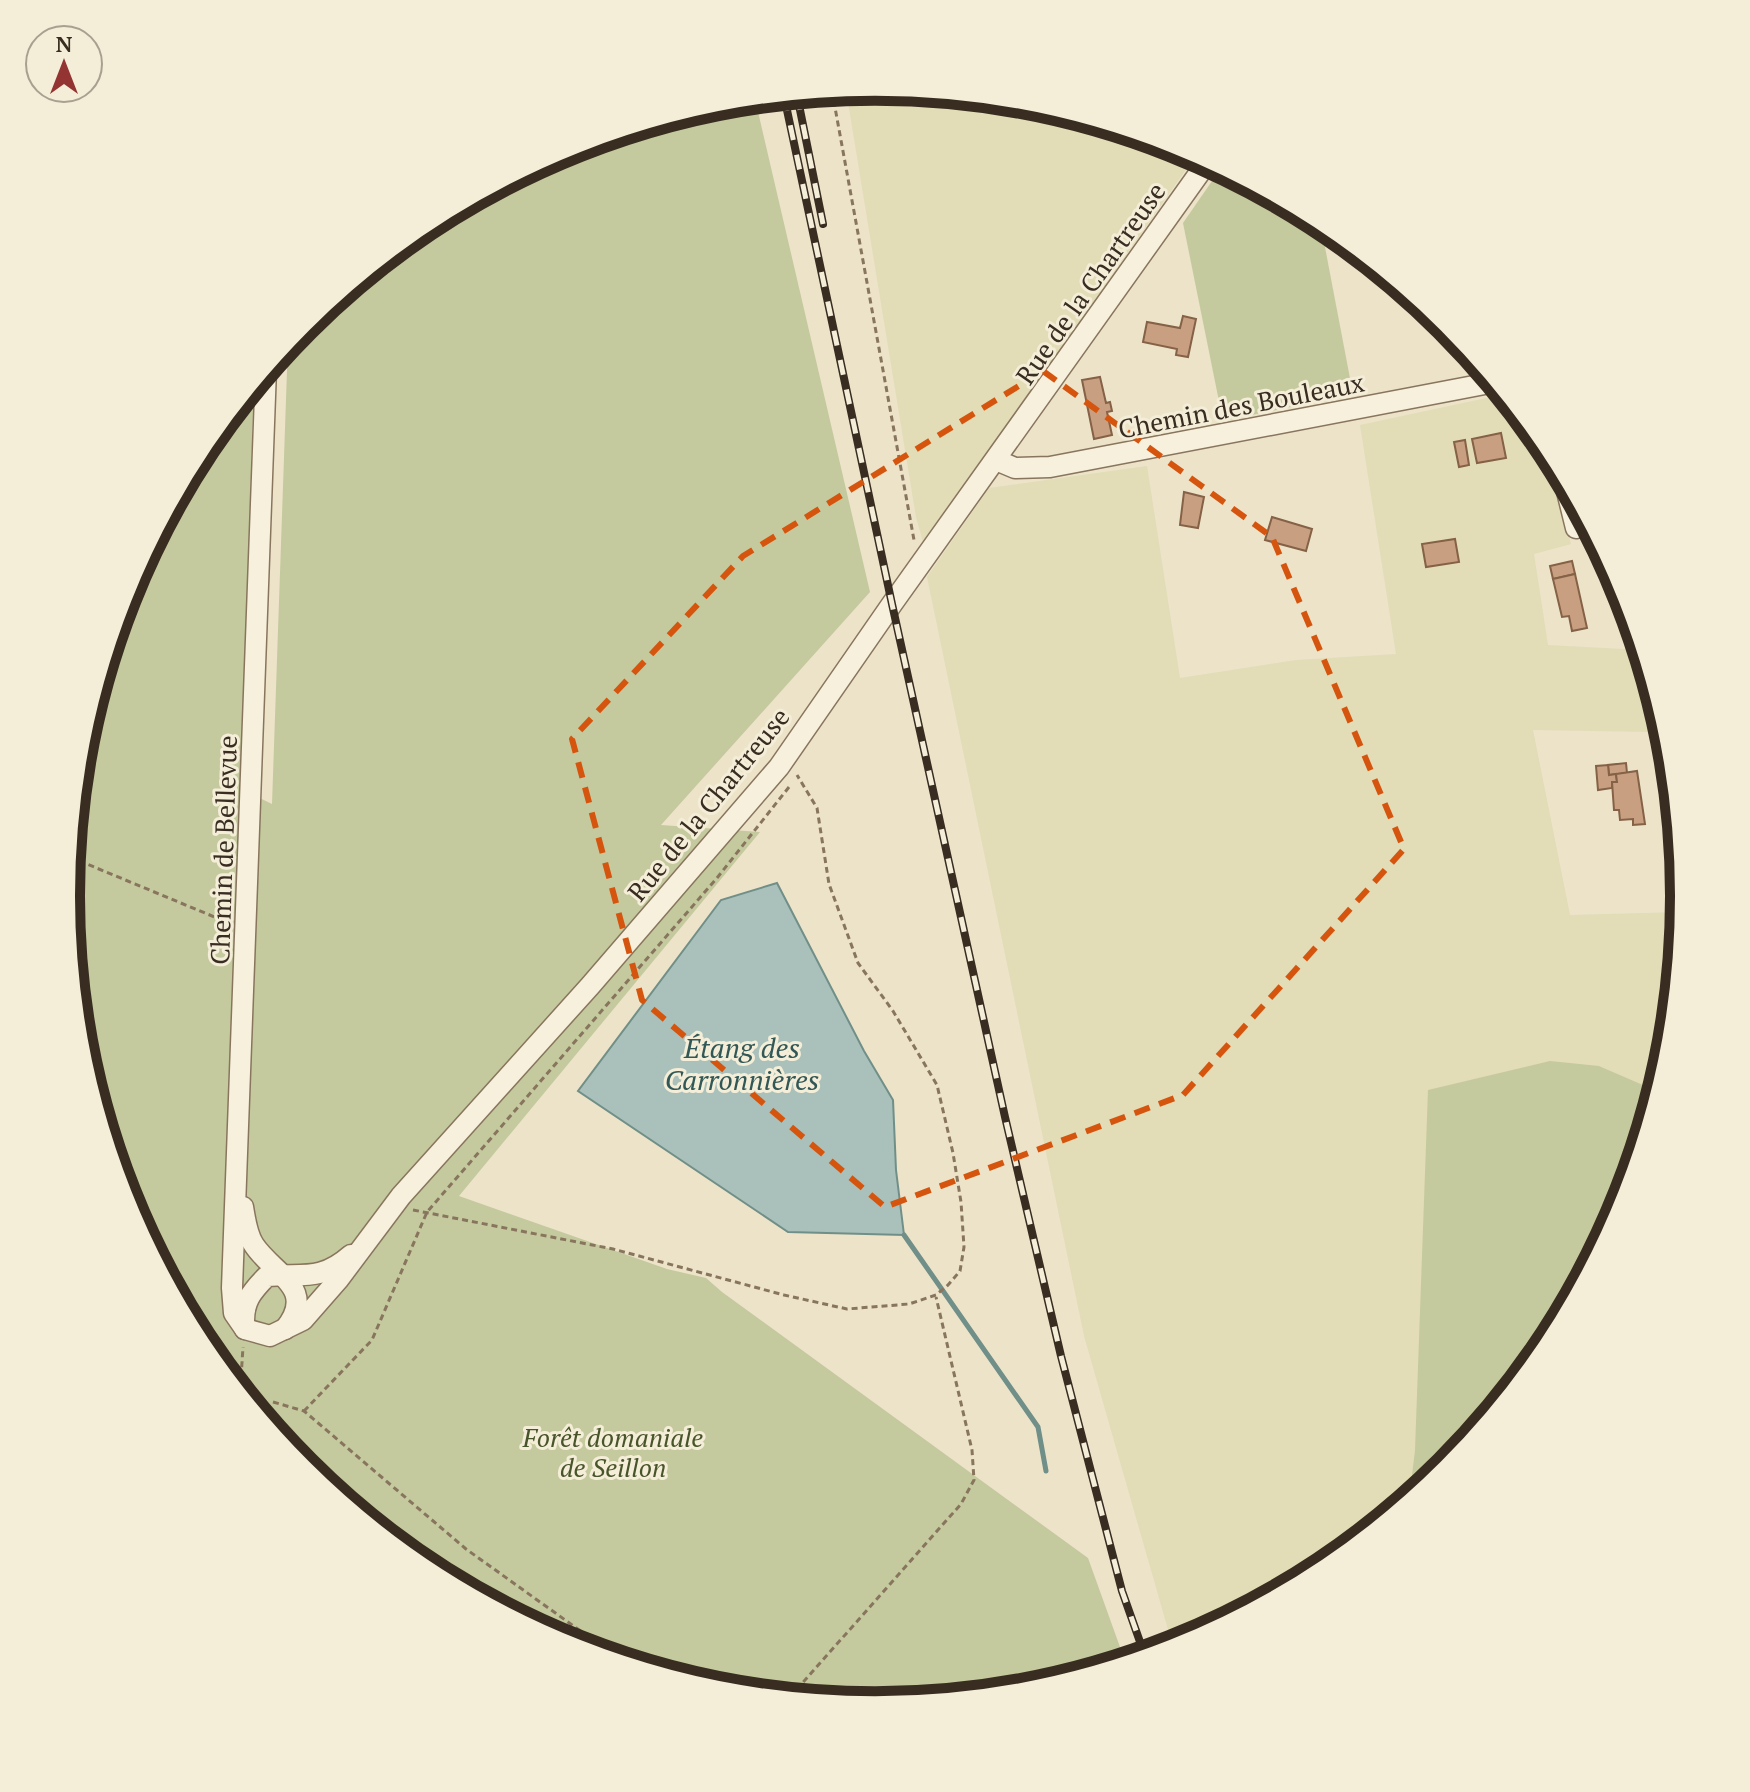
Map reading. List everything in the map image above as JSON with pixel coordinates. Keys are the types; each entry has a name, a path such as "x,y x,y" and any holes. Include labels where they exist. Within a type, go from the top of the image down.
{"street":[{"name":"Rue de la Chartreuse","path":"285,1329 303,1320 338,1280 391,1208 590,986 779,767 1201,171"},
{"name":"Chemin des Bouleaux","path":"996,460 1015,468 1050,467 1483,384"},
{"name":"Chemin de Bellevue","path":"245,1329 234,1313 232,1288 265,386"},
{"path":"1574,518 1576,528"},
{"path":"237,1164 243,1212 252,1243 271,1265 285,1274 294,1288 295,1306 294,1318 285,1329 270,1336 245,1329 243,1309 250,1294 267,1276 285,1274 302,1277 321,1273 341,1263 366,1242"}],"path":[{"path":"834,103 919,568"},
{"path":"391,1208 427,1212 613,1249 847,1309 909,1304 936,1295 960,1271 964,1247 961,1202 937,1085 893,1011 858,963 829,884 817,808 797,776 779,767"},
{"path":"304,1411 372,1340 427,1212 717,878 789,787"},
{"path":"81,862 246,930"},
{"path":"799,1687 961,1504 974,1480 972,1450 936,1295"},
{"path":"241,1376 245,1329"},
{"path":"273,1402 304,1411 466,1549 589,1637"}],"highlighted area":[{"path":"1043,371 1272,537 1404,849 1183,1095 885,1207 642,1000 572,739 743,556"}],"shaded area":[{"path":"848,102 927,103 1030,116 1131,143 1188,166 923,542 916,517"},
{"path":"1493,397 1536,454 1558,490 1571,544 1534,554 1548,645 1631,649 1653,732 1533,730 1570,915 1669,912 1663,1000 1655,1051 1647,1087 1599,1066 1415,1450 1411,1483 1359,1527 1317,1557 1227,1609 1169,1634 1084,1336 927,577 989,488 1147,466 1180,678 1296,660 1396,654 1360,425"}],"green space":[{"name":"Forêt domaniale de Seillon","path":"758,110 870,592 661,825 760,832 459,1196 667,1269 706,1278 1088,1558 1122,1652 1030,1676 979,1684 875,1691 771,1684 669,1664 571,1630 477,1584 391,1527 313,1458 244,1380 214,1338 162,1248 122,1152 107,1102 95,1051 82,948 80,896 87,792 95,741 122,640 162,544 187,498 214,454 253,401 241,789 272,804 287,361 351,298 391,265 433,235 523,183 619,143 669,128"},
{"path":"1214,178 1324,240 1353,394 1223,421 1183,223"},
{"path":"1550,1061 1599,1066 1647,1087 1628,1152 1609,1200 1563,1294 1506,1380 1473,1420 1411,1483 1415,1450 1428,1090"}],"water":[{"name":"Étang des Carronnières","path":"777,883 864,1051 893,1100 896,1170 904,1235 788,1232 578,1091 721,900"}],"building":[{"path":"1183,316 1196,319 1188,357 1176,355 1177,349 1143,342 1147,322 1180,328"},
{"path":"1100,377 1106,403 1110,402 1112,411 1107,412 1112,435 1094,439 1082,380"},
{"path":"1501,433 1506,458 1477,463 1472,439"},
{"path":"1465,440 1469,465 1459,467 1454,442"},
{"path":"1184,492 1204,497 1198,528 1180,525"},
{"path":"1272,517 1312,529 1306,551 1265,540"},
{"path":"1455,539 1459,562 1426,567 1422,544"},
{"path":"1572,561 1575,574 1553,579 1550,566"},
{"path":"1575,574 1587,628 1572,631 1569,616 1562,617 1553,579"},
{"path":"1626,763 1627,773 1609,775 1608,765"},
{"path":"1608,765 1609,775 1616,774 1617,782 1612,782 1612,788 1598,790 1596,766"},
{"path":"1637,771 1645,824 1633,825 1633,819 1620,820 1619,810 1614,810 1612,782 1617,782 1616,774"}],"waterway":[{"path":"904,1235 1038,1427 1046,1471"}],"railway":[{"path":"799,105 823,224"},
{"path":"786,107 1005,1117 1061,1356 1122,1591 1141,1645"}]}
